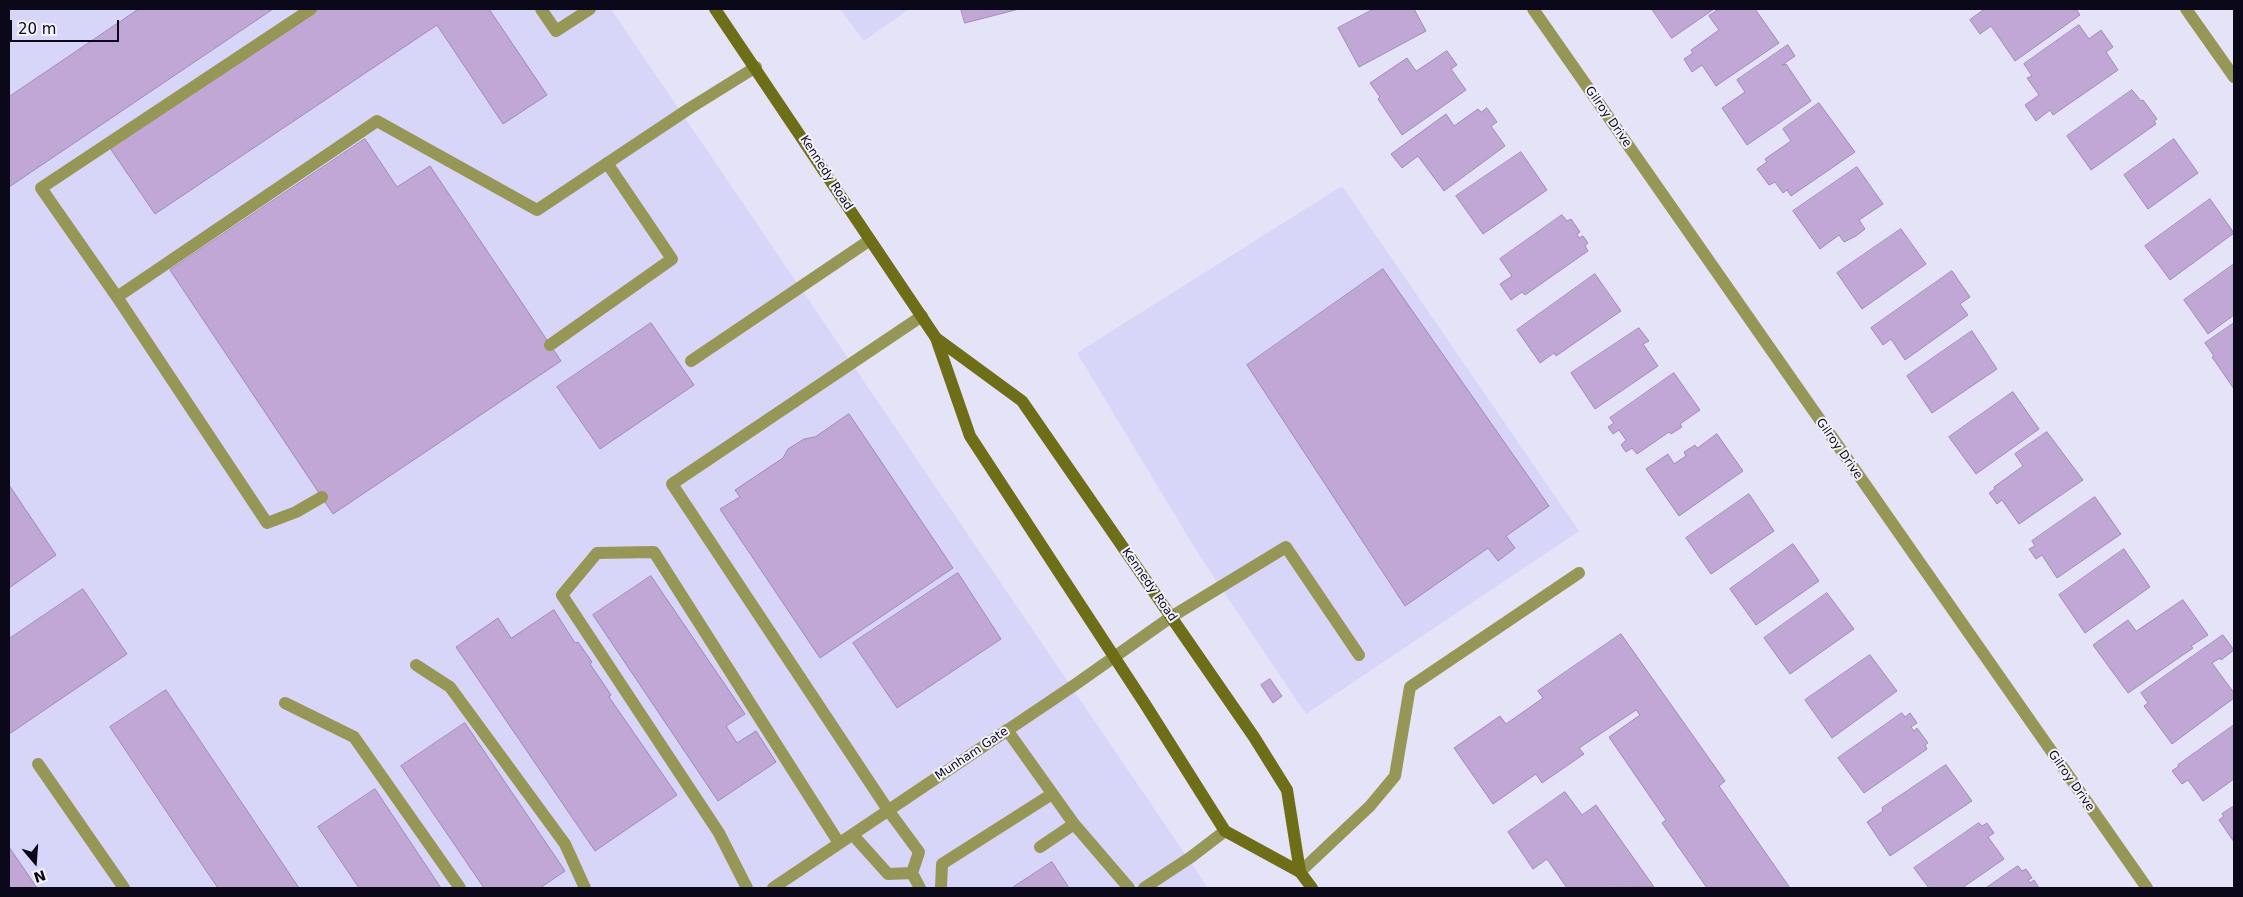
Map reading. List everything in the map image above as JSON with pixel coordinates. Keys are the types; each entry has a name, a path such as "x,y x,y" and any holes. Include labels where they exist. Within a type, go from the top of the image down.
{"main road":[{"name":"Kennedy Road","path":"716,9 756,66 936,338 970,436 1145,704 1225,831 1300,872 1312,888"},
{"name":"Kennedy Road","path":"936,338 1022,401 1254,737 1287,790 1300,872"}],"street":[{"path":"311,9 41,188 117,297 267,522 296,512 322,497"},
{"path":"541,9 556,31 590,9"},
{"name":"Gilroy Drive","path":"1533,9 2147,888"},
{"path":"2186,9 2234,77"},
{"path":"117,297 377,121 537,210 756,66"},
{"path":"550,345 672,259 607,163"},
{"path":"691,361 870,240"},
{"path":"920,888 912,874 919,852 888,810 672,484 922,316"},
{"name":"Munham Gate","path":"773,888 1114,659 1171,617 1286,547 1358,655"},
{"path":"747,888 719,833 562,595 597,553 654,552 839,844"},
{"path":"1300,872 1370,806 1395,776 1410,687 1579,573"},
{"path":"416,665 450,687 565,844 585,888"},
{"path":"285,703 354,738 460,888"},
{"path":"1007,730 1074,824 1129,888"},
{"path":"38,764 124,888"},
{"path":"941,888 942,864 1052,794"},
{"path":"1040,847 1074,824"},
{"path":"1144,888 1225,831"},
{"path":"853,835 888,874 912,874"}],"shaded area":[{"path":"9,9 611,9 1208,888 9,888"},
{"path":"840,9 909,9 864,41"},
{"path":"1342,186 1579,531 1306,714 1201,558 1077,353"}],"building":[{"path":"139,9 273,9 9,187 9,97"},
{"path":"317,9 489,9 547,95 503,124 437,25 155,214 110,148"},
{"path":"961,9 1019,9 965,23"},
{"path":"1374,9 1414,9 1426,31 1359,67 1338,28"},
{"path":"1652,9 1714,9 1672,38"},
{"path":"1719,9 1755,9 1779,43 1716,86 1702,65 1692,72 1684,59 1693,53 1691,50 1719,30 1709,16"},
{"path":"1985,9 2076,9 2080,15 2015,61 1991,26 1980,34 1970,20"},
{"path":"2079,25 2089,39 2101,30 2113,47 2106,52 2118,70 2053,115 2050,110 2036,121 2025,105 2039,95 2027,78 2032,76 2024,64"},
{"path":"1788,45 1795,56 1782,65 1786,64 1811,101 1747,145 1722,108 1745,92 1737,80"},
{"path":"1447,51 1457,65 1451,69 1466,90 1402,135 1378,99 1380,97 1370,83 1407,58 1416,71"},
{"path":"2132,90 2141,101 2143,100 2157,119 2154,121 2156,124 2091,170 2067,136"},
{"path":"1819,103 1855,152 1791,196 1787,190 1783,193 1775,182 1769,185 1757,169 1767,162 1765,159 1791,141 1783,129"},
{"path":"1487,108 1497,122 1491,126 1505,146 1444,191 1418,156 1402,168 1391,154 1446,114 1454,126 1478,109 1481,112"},
{"path":"365,139 397,187 430,166 561,361 333,514 170,270"},
{"path":"2174,139 2198,173 2148,209 2124,175"},
{"path":"1521,152 1547,190 1483,234 1456,196"},
{"path":"1857,167 1883,204 1859,220 1865,229 1856,236 1844,242 1839,235 1820,249 1793,211"},
{"path":"2210,199 2234,233 2170,280 2145,246"},
{"path":"1562,215 1567,221 1571,219 1580,232 1577,234 1579,238 1583,236 1588,243 1585,246 1588,251 1525,295 1522,292 1511,300 1500,284 1512,276 1500,259"},
{"path":"1901,229 1926,264 1862,309 1837,273"},
{"path":"2234,264 2234,315 2208,334 2184,300"},
{"path":"1383,269 1549,506 1506,536 1515,548 1498,561 1488,548 1405,606 1247,365"},
{"path":"1952,271 1970,297 1960,304 1968,315 1905,360 1891,339 1883,345 1871,328"},
{"path":"1595,274 1621,311 1556,356 1554,353 1540,363 1517,330"},
{"path":"651,323 694,385 600,449 557,387"},
{"path":"2234,323 2234,389 2212,357 2214,356 2205,343"},
{"path":"1639,328 1649,341 1643,344 1658,366 1595,409 1571,373"},
{"path":"1972,331 1997,369 1932,413 1907,376"},
{"path":"1674,373 1700,410 1680,424 1682,427 1671,434 1669,432 1637,454 1632,448 1626,452 1621,445 1626,440 1619,430 1613,434 1608,427 1614,423 1610,418"},
{"path":"2013,392 2039,429 1976,474 1949,437"},
{"path":"849,414 953,568 820,658 720,509 740,497 735,490 783,458 788,449 804,439 815,437"},
{"path":"2047,432 2083,480 2019,524 2002,500 1997,504 1989,493 1995,489 1994,487 2023,466 2015,454"},
{"path":"1717,434 1743,471 1679,516 1646,469 1668,454 1674,464 1686,456 1684,452 1695,445 1697,448"},
{"path":"9,485 56,555 9,588"},
{"path":"1749,494 1774,531 1711,574 1686,538"},
{"path":"2095,497 2121,534 2057,578 2042,555 2036,559 2029,549 2035,546 2032,541"},
{"path":"1793,544 1819,581 1756,625 1730,589"},
{"path":"2124,549 2150,587 2085,633 2059,595"},
{"path":"958,573 1001,639 897,708 853,643"},
{"path":"651,576 745,714 726,726 737,743 756,731 776,762 718,801 593,615"},
{"path":"83,589 127,654 9,734 9,639"},
{"path":"1827,593 1854,629 1790,674 1764,638"},
{"path":"2183,600 2208,635 2191,646 2193,648 2128,693 2093,645 2128,620 2136,631"},
{"path":"554,610 575,643 578,642 592,662 590,664 611,695 609,697 677,795 595,851 456,647 498,618 511,638"},
{"path":"1621,634 1725,781 1719,786 1790,888 1707,888 1662,823 1666,820 1609,737 1640,715 1636,710 1579,748 1584,754 1542,783 1536,774 1493,804 1454,748 1500,716 1506,724 1543,698 1538,691"},
{"path":"2223,635 2234,650 2221,660 2220,658 2212,663 2234,693 2234,698 2172,744 2144,706 2148,703 2141,693"},
{"path":"1870,655 1897,691 1832,738 1805,700"},
{"path":"1270,679 1282,696 1273,703 1261,685"},
{"path":"166,690 299,888 218,888 209,875 110,727"},
{"path":"1902,713 1905,717 1910,713 1917,723 1911,727 1914,731 1917,728 1928,743 1925,745 1927,749 1864,793 1838,758"},
{"path":"465,723 565,871 540,888 484,888 401,766"},
{"path":"2234,725 2234,779 2203,801 2188,780 2182,784 2172,771"},
{"path":"1946,765 1972,801 1890,856 1867,822 1883,811 1882,808"},
{"path":"375,789 441,888 359,888 318,827"},
{"path":"1565,792 1582,815 1596,805 1654,887 1567,888 1547,859 1533,869 1508,832"},
{"path":"2234,806 2234,842 2219,820 2224,816 2222,814"},
{"path":"1979,823 1982,826 1987,823 1994,833 1988,837 2004,859 1962,888 1929,888 1914,868"},
{"path":"9,847 37,888 9,888"},
{"path":"1052,862 1069,888 1012,888"},
{"path":"2018,866 2022,871 2026,869 2032,878 2028,880 2030,883 2034,880 2039,888 1986,888"}]}
